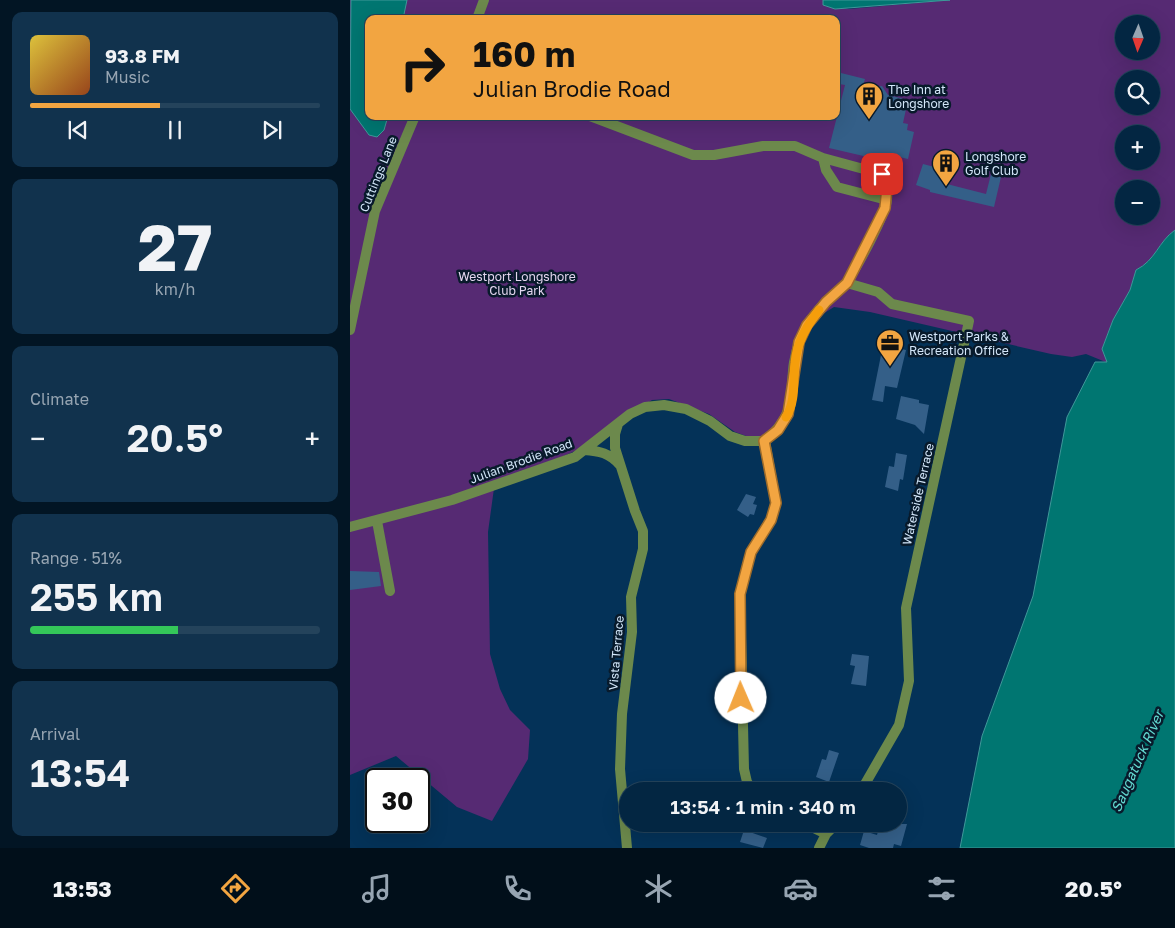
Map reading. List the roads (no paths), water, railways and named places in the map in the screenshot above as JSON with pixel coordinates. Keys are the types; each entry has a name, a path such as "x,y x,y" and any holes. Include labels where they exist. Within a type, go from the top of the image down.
{"street":[{"path":"478,15 484,0"},
{"name":"Cuttings Lane","path":"350,330 375,211 413,120"},
{"path":"601,120 693,155 714,155 782,145 806,149 823,158 882,174 887,187 887,200 878,224 847,283 826,302 807,325 799,342 788,414 778,430 764,441 776,503 771,520 751,552 740,594 744,769 747,782"},
{"path":"823,158 826,170 837,188 887,200"},
{"name":"Waterside Terrace","path":"847,283 878,292 892,304 969,321 907,601 910,659 907,690 899,725 866,782"},
{"name":"Julian Brodie Road","path":"350,527 461,496 575,457 630,414 645,406 686,409 710,421 730,436 745,441 764,441"},
{"name":"Vista Terrace","path":"618,424 615,434 615,448 635,511 644,531 643,549 631,597 632,632 621,742 620,769 627,848"},
{"path":"584,450 601,450 612,456 621,465"},
{"path":"376,521 390,591"},
{"path":"819,848 826,834 822,832"}],"water":[{"path":"351,0 407,0 404,15 365,15 365,120 387,120 384,130 377,137 369,135 350,109"},
{"path":"823,0 950,0 835,9 823,5"},
{"name":"Saugatuck River","path":"1175,230 1175,848 960,848 982,736 1033,596 1067,417 1095,362 1107,362 1102,349 1113,320 1130,290 1136,270 1153,256"}],"place":[{"name":"The Inn at Longshore","path":"869,120"},
{"name":"Longshore Golf Club","path":"946,187"},
{"name":"Westport Parks & Recreation Office","path":"890,367"}],"park label":[{"name":"Westport Longshore Club Park","path":"517,283"}]}
